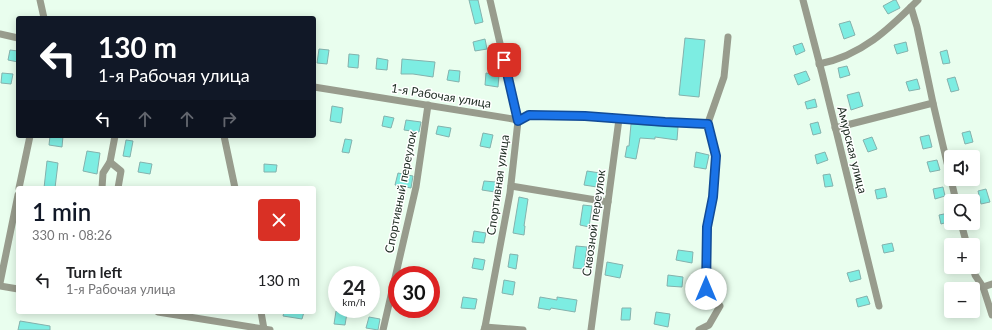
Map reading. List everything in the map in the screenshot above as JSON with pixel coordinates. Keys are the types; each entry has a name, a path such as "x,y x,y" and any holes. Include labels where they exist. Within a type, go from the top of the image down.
{"street":[{"path":"40,0 44,16"},
{"name":"Спортивная улица","path":"485,328 511,186 518,121 490,0"},
{"name":"Амурская улица","path":"803,0 879,306"},
{"path":"819,64 849,54 873,42 918,0"},
{"path":"911,7 917,27 932,103 954,194"},
{"path":"0,34 16,38"},
{"path":"699,330 709,325 720,306 706,289 707,227 713,197 716,156 708,124 724,77 728,37"},
{"name":"1-я Рабочая улица","path":"316,86 518,121"},
{"path":"835,128 932,103"},
{"name":"Спортивный переулок","path":"383,330 416,187 428,105"},
{"path":"518,121 529,115 585,116 708,124"},
{"name":"Сквозной переулок","path":"591,330 619,119"},
{"path":"19,186 30,138"},
{"path":"102,186 103,173 110,162 115,138"},
{"path":"224,138 235,186"},
{"path":"110,162 121,171 118,186"},
{"path":"511,186 608,202"},
{"path":"0,283 16,205"},
{"path":"975,274 983,287 992,315"},
{"path":"983,287 992,284"},
{"path":"0,286 16,289"},
{"path":"170,314 267,330 262,314"},
{"path":"485,328 523,330"}],"building":[{"path":"469,0 478,0 483,22 475,24"},
{"path":"896,0 900,8 888,14 883,6"},
{"path":"850,21 855,35 844,39 839,24"},
{"path":"685,38 705,40 699,97 679,95"},
{"path":"485,39 487,49 475,51 473,42"},
{"path":"906,42 908,51 897,54 894,45"},
{"path":"802,43 805,51 796,55 793,46"},
{"path":"319,49 329,50 327,64 317,63"},
{"path":"10,50 16,51 16,62 8,60"},
{"path":"947,50 950,63 943,64 940,52"},
{"path":"349,54 359,55 358,68 348,67"},
{"path":"377,58 388,60 387,70 376,69"},
{"path":"402,59 435,62 433,77 401,74"},
{"path":"847,66 850,75 840,78 838,68"},
{"path":"449,70 460,71 459,82 447,80"},
{"path":"806,71 810,80 798,85 794,75"},
{"path":"2,73 13,74 11,84 1,83"},
{"path":"486,73 499,75 498,87 485,85"},
{"path":"955,77 959,90 951,92 947,79"},
{"path":"917,79 920,89 909,91 906,82"},
{"path":"859,92 863,106 851,110 847,95"},
{"path":"815,99 817,107 807,109 805,102"},
{"path":"332,106 343,108 341,123 330,121"},
{"path":"384,116 394,118 391,128 382,126"},
{"path":"406,120 421,122 419,132 404,130"},
{"path":"818,122 821,133 813,135 810,124"},
{"path":"631,124 678,127 677,140 655,137 655,139 640,138 636,159 625,157 627,146 629,146"},
{"path":"438,126 451,128 449,137 436,134"},
{"path":"970,131 973,142 965,144 962,133"},
{"path":"483,133 493,135 490,148 480,146"},
{"path":"929,135 932,147 923,149 920,137"},
{"path":"872,137 877,149 868,152 863,140"},
{"path":"50,138 63,138 62,147 49,145"},
{"path":"345,139 352,140 349,153 342,152"},
{"path":"126,140 133,141 130,157 123,156"},
{"path":"87,151 100,153 97,174 83,171"},
{"path":"696,152 709,155 706,169 694,167"},
{"path":"825,152 828,160 817,164 815,155"},
{"path":"937,160 940,170 930,172 927,162"},
{"path":"47,161 58,163 55,186 44,186"},
{"path":"140,162 152,164 150,174 138,172"},
{"path":"264,164 277,165 276,172 264,172"},
{"path":"587,171 600,173 597,187 584,185"},
{"path":"398,173 413,176 411,188 395,185"},
{"path":"830,174 833,186 825,187 823,175"},
{"path":"484,181 496,182 495,192 482,190"},
{"path":"943,187 944,196 935,199 933,189"},
{"path":"885,188 887,197 877,199 875,190"},
{"path":"986,189 990,202 981,204 980,194 978,191"},
{"path":"519,197 528,199 524,235 513,233"},
{"path":"583,205 592,206 589,227 580,225"},
{"path":"944,214 944,223 941,224 939,215"},
{"path":"474,231 486,233 484,243 472,242"},
{"path":"892,243 894,251 884,253 882,245"},
{"path":"576,246 587,247 584,269 573,268"},
{"path":"678,250 693,252 692,263 676,260"},
{"path":"510,254 518,255 516,269 508,267"},
{"path":"474,258 485,260 483,270 472,268"},
{"path":"607,262 623,265 620,278 605,275"},
{"path":"859,270 861,279 850,282 847,273"},
{"path":"668,275 683,277 682,287 667,286"},
{"path":"504,280 515,282 513,295 502,293"},
{"path":"867,296 870,304 858,307 856,299"},
{"path":"463,297 477,299 475,309 461,308"},
{"path":"540,297 557,300 557,297 577,300 575,312 551,308 550,310 538,308"},
{"path":"622,308 631,308 630,320 621,320"},
{"path":"656,312 670,314 668,327 654,324"},
{"path":"284,314 303,314 302,319 283,316"},
{"path":"335,318 346,318 345,325 334,324"},
{"path":"369,318 380,319 378,330 366,328"},
{"path":"20,321 50,326 50,330 18,330"}],"route":[{"path":"504,60 518,121 529,115 585,116 708,124 716,156 713,197 707,227 706,289"}]}
